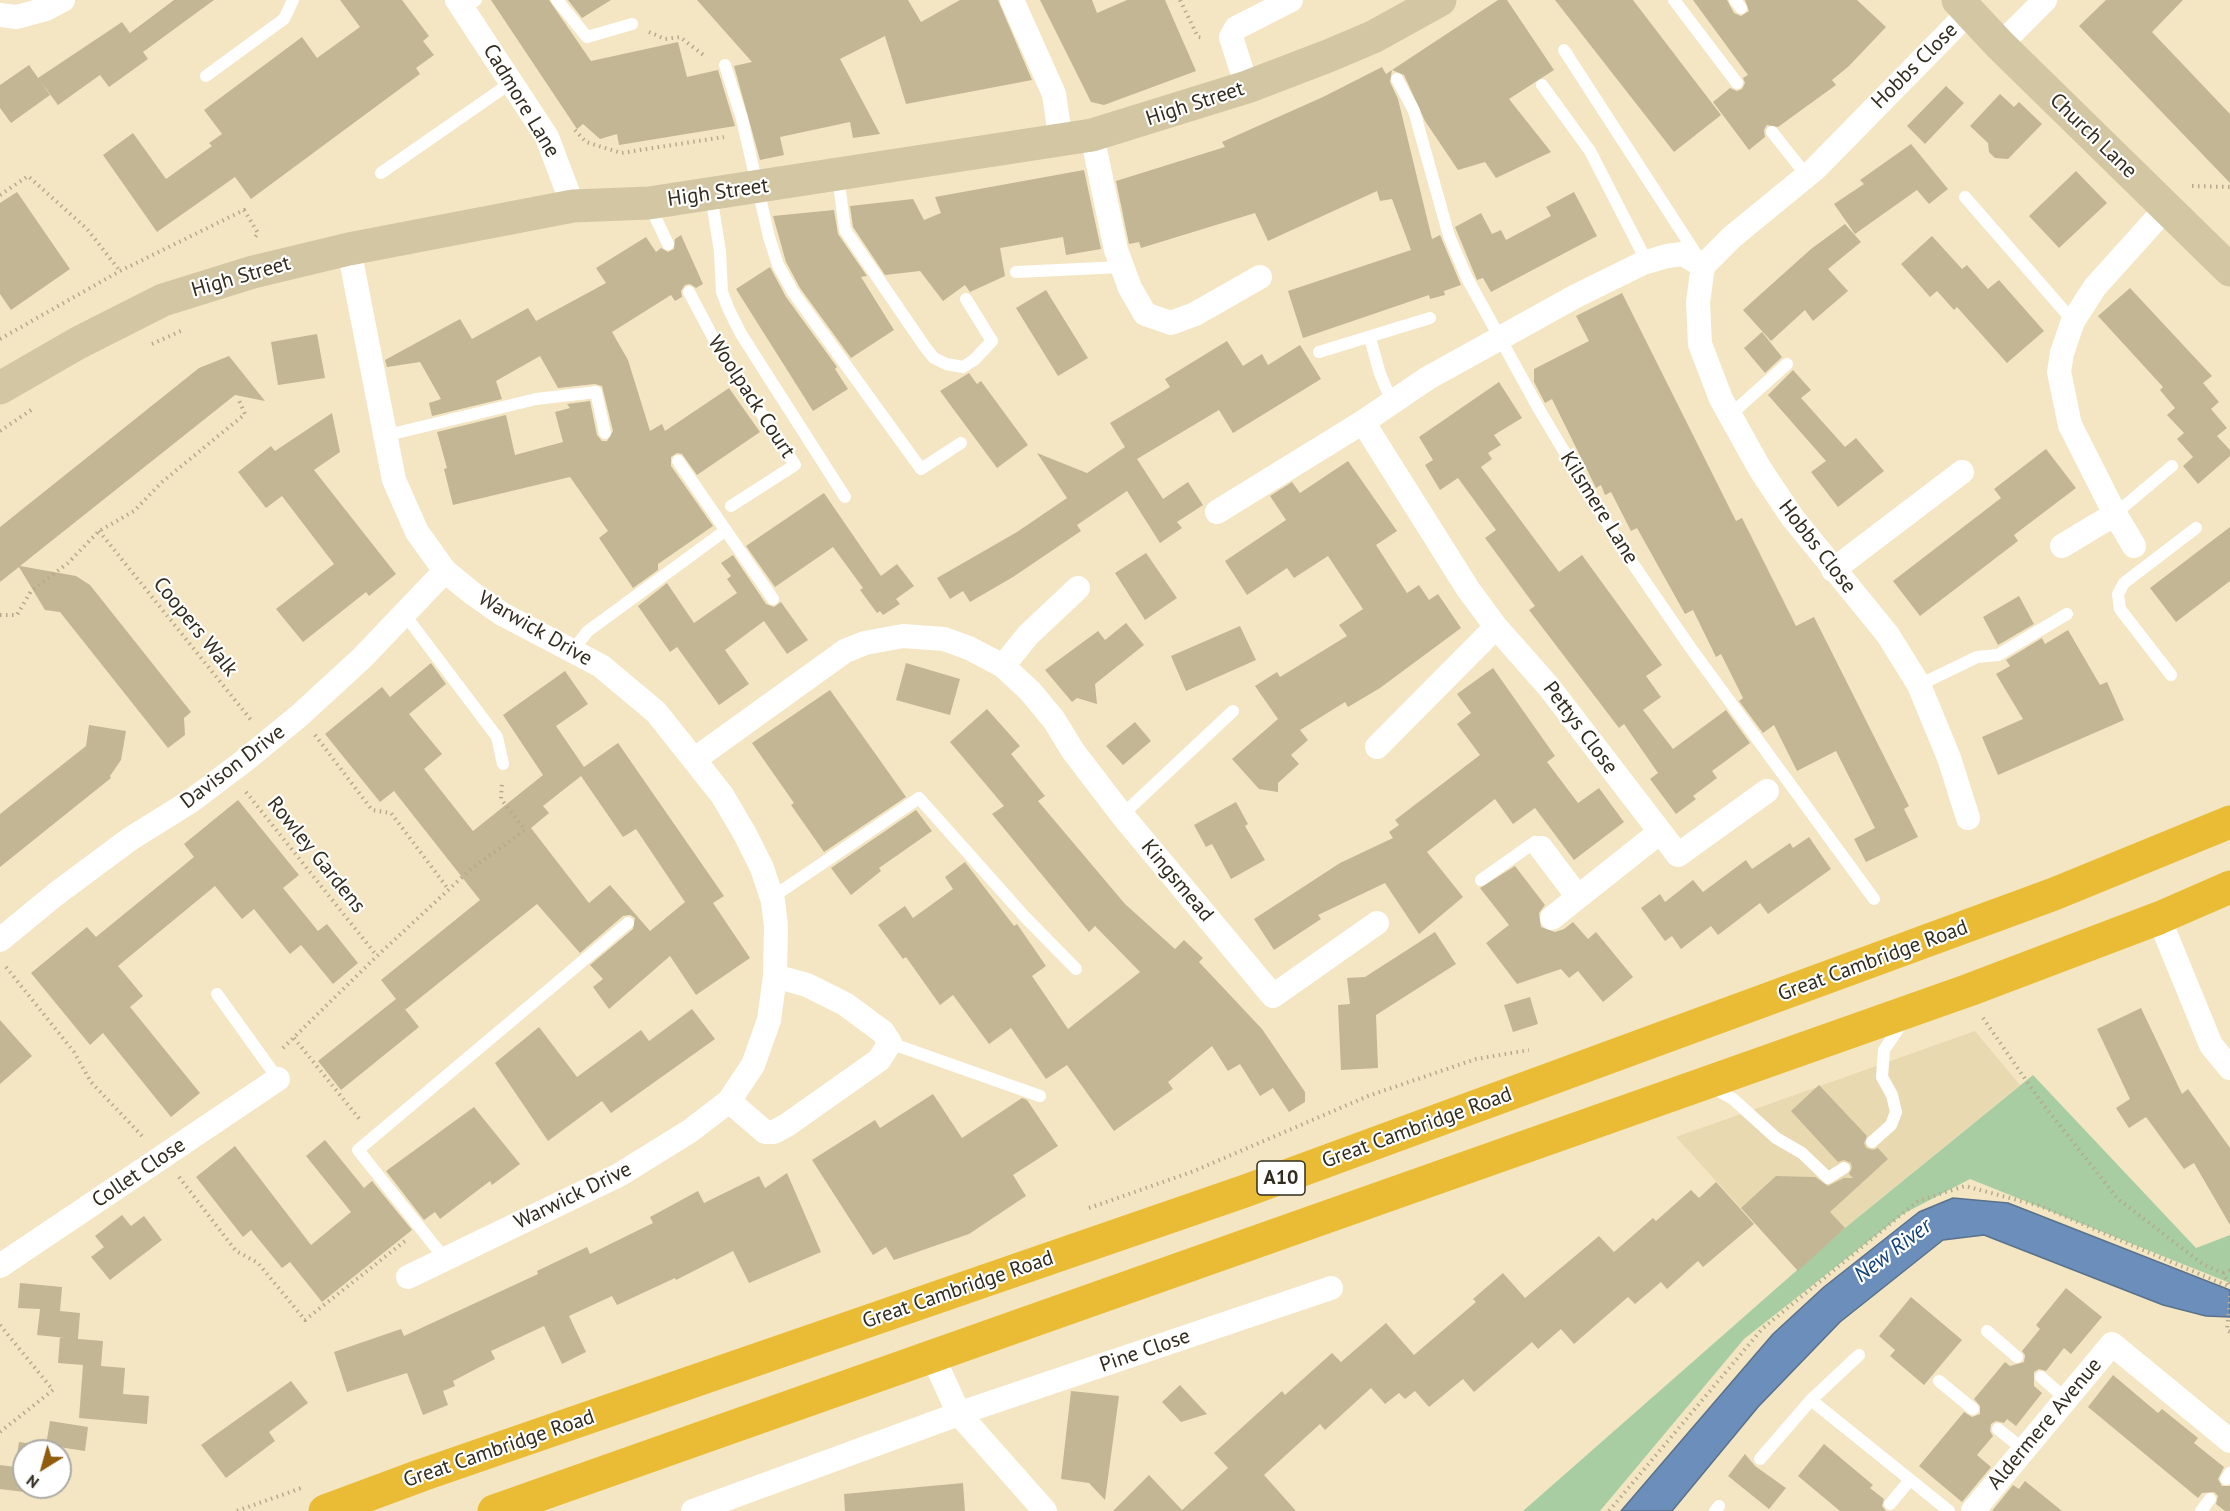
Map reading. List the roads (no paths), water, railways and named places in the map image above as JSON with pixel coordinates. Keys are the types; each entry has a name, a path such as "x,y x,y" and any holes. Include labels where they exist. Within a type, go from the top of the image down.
{"highway":[{"name":"Great Cambridge Road","path":"320,1497 422,1475 1245,1191 2054,894 2230,822"},
{"name":"A10","path":"494,1511 1910,1011 2159,918 2230,886"}],"main road":[{"name":"High Street","path":"0,388 78,343 163,300 253,272 349,249 573,207 649,202 711,194 1076,139 1247,87 1373,37 1440,0"},
{"name":"Church Lane","path":"1963,6 2230,270"}],"street":[{"path":"1012,0 1076,139 1130,288 1145,314 1171,323 1196,314 1260,277"},
{"path":"1247,87 1230,41 1236,28 1292,0"},
{"path":"2000,45 2045,0"},
{"path":"0,15 17,17 50,3"},
{"name":"Cadmore Lane","path":"466,3 512,82 547,136 573,207"},
{"name":"Hobbs Close","path":"1963,6 1807,176 1732,237 1703,266 1698,302 1700,344 1730,415 1760,469 1792,517 1888,635 1918,686 1949,758 1968,818"},
{"path":"2140,556 2115,514 2070,425 2062,399 2059,372 2064,344 2073,321 2103,278 2167,207"},
{"name":"Warwick Drive","path":"349,249 394,480 417,532 446,571 502,614 601,666 656,712 722,795 745,834 762,868 776,926 776,976 769,1020 753,1065 729,1101 672,1143 619,1175 408,1277"},
{"path":"1217,512 1363,422 1428,378 1499,337 1647,262 1683,254 1703,266"},
{"name":"Pettys Close","path":"1363,422 1468,589 1496,627 1550,687 1678,855 1767,791"},
{"path":"1833,570 1962,472"},
{"path":"2062,546 2115,514"},
{"name":"Davison Drive","path":"0,940 56,894 130,839 191,801 269,741 300,715 405,615 446,571"},
{"path":"1003,666 1028,635 1078,588"},
{"path":"1377,747 1496,627"},
{"name":"Kingsmead","path":"694,759 820,668 865,643 903,636 944,639 969,648 1003,666 1030,691 1054,720 1073,751 1122,815 1273,996 1377,923"},
{"path":"1552,918 1660,832"},
{"path":"1541,848 1578,897"},
{"path":"2159,918 2211,1045 2230,1068"},
{"path":"729,1101 765,1132 774,1132 879,1060 890,1043 883,1032 845,1004 807,986 776,976"},
{"name":"Collet Close","path":"0,1266 164,1156 272,1071"},
{"name":"Pine Close","path":"693,1511 959,1413 1331,1288"},
{"name":"Aldermere Avenue","path":"1973,1511 2112,1344 2230,1441"},
{"path":"933,1357 959,1413 1045,1511"}],"lane":[{"path":"206,76 284,19 293,0"},
{"path":"557,0 587,38 632,24"},
{"path":"1674,0 1737,83"},
{"path":"1564,50 1703,266"},
{"path":"725,65 745,133 775,256 793,292 921,470 960,443"},
{"name":"Kilsmere Lane","path":"1397,79 1414,111 1449,236 1499,337 1622,548 1710,675 1874,899"},
{"path":"381,173 512,82"},
{"path":"1542,85 1590,151 1647,262"},
{"path":"1772,132 1807,176"},
{"path":"838,175 845,230 925,347 934,357 946,364 963,367 974,360 992,340 966,299"},
{"path":"711,194 720,252 722,292 729,310 741,334 845,497"},
{"path":"1965,197 2073,321"},
{"path":"649,202 668,244"},
{"path":"1016,272 1122,267"},
{"name":"Woolpack Court","path":"689,292 717,345 795,465 731,506"},
{"path":"1319,352 1430,318"},
{"path":"1370,338 1380,374 1392,402"},
{"path":"1730,415 1786,364"},
{"path":"384,436 536,399 596,392 605,433"},
{"path":"678,461 773,599"},
{"path":"2115,514 2172,466"},
{"path":"2171,675 2120,609 2118,594 2140,556 2196,528"},
{"path":"572,651 588,631 726,530"},
{"path":"1918,686 1977,657 1998,655 2067,614"},
{"path":"405,615 497,737 503,764"},
{"path":"1122,815 1233,711"},
{"path":"771,898 919,798 1018,909 1076,969"},
{"path":"1482,880 1535,842 1541,848"},
{"path":"444,1258 358,1150 628,922"},
{"path":"217,994 272,1071"},
{"path":"1872,1142 1891,1125 1896,1112 1892,1095 1882,1077 1884,1050 1910,1011"},
{"path":"890,1043 1040,1096"},
{"path":"1707,1084 1732,1099 1776,1138 1802,1153 1828,1178 1844,1168"},
{"path":"1987,1331 2017,1357"},
{"path":"1760,1459 1811,1400 1858,1355"},
{"path":"2041,1377 2066,1399"},
{"path":"1938,1381 1973,1409"},
{"path":"1811,1400 1949,1511"},
{"path":"1998,1429 2024,1450"},
{"path":"1890,1504 1910,1480"},
{"path":"2201,1511 2210,1499"}],"water":[{"name":"New River","path":"1953,1198 2008,1203 2230,1290 2230,1317 2206,1316 2163,1305 1984,1235 1943,1240 1840,1322 1758,1407 1672,1511 1621,1511 1773,1334 1824,1287 1919,1212"}]}
